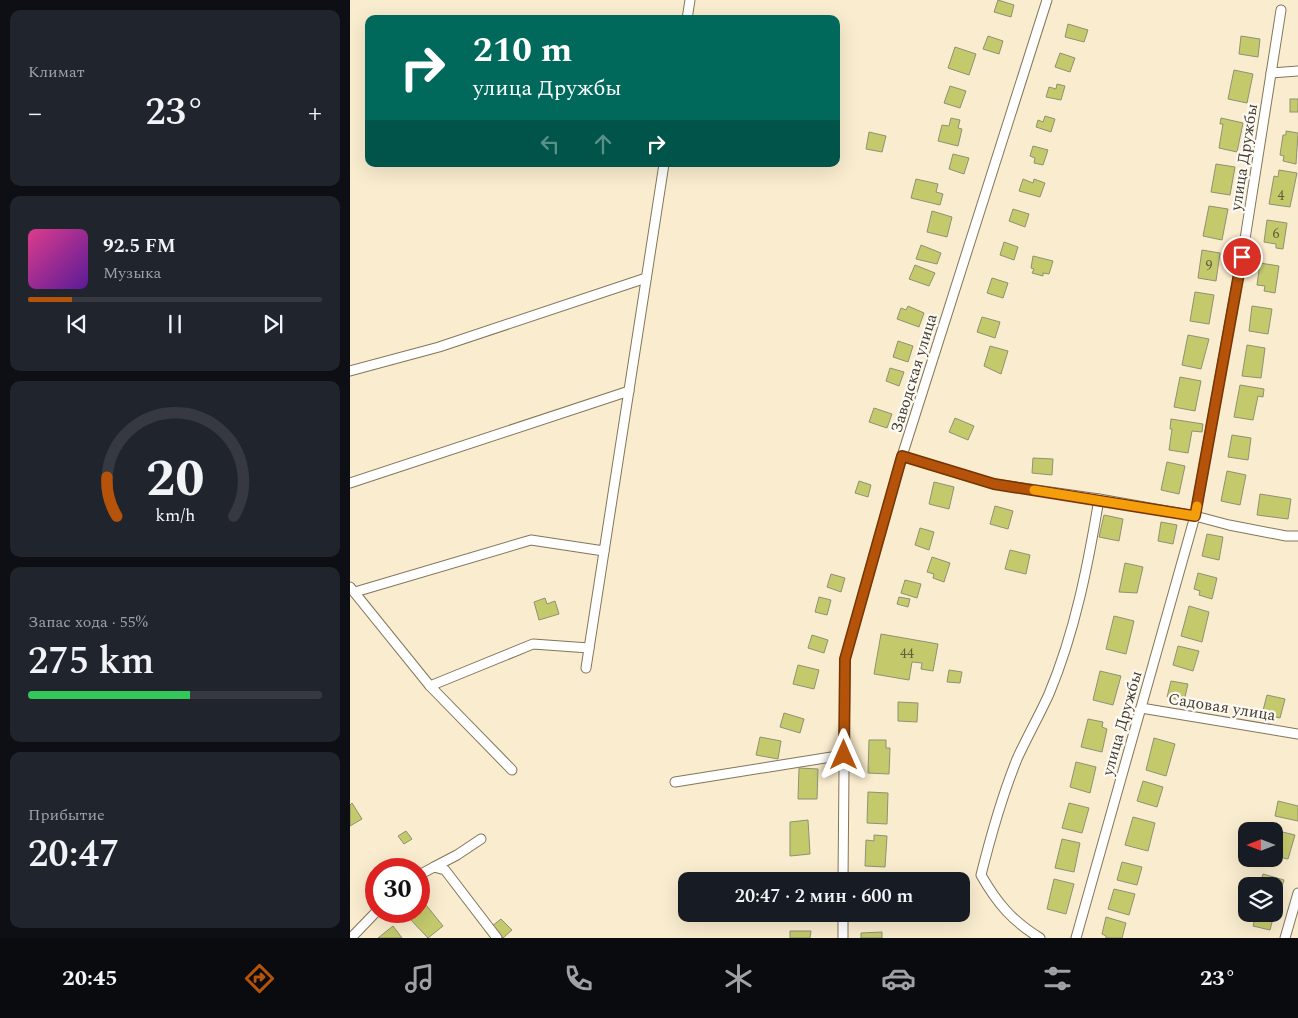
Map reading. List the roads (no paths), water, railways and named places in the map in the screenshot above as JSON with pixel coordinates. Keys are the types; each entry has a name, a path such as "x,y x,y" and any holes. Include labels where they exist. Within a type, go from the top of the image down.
{"street":[{"path":"688,15 690,0"},
{"name":"Заводская улица","path":"843,872 845,659 902,456 1047,0"},
{"name":"улица Дружбы","path":"1076,938 1195,516 1245,239 1281,10"},
{"path":"1271,73 1298,71"},
{"path":"586,668 664,167"},
{"path":"350,371 439,347 646,278"},
{"path":"350,483 629,391"},
{"path":"902,456 994,484 1099,499 1195,516 1267,533 1298,536"},
{"path":"1040,938 1018,925 1004,909 981,875 1002,801 1017,759 1049,694 1076,610 1090,550 1099,499"},
{"path":"512,770 430,686 352,589 531,540 604,551"},
{"path":"430,686 533,644 589,648"},
{"name":"Садовая улица","path":"1141,708 1245,727 1263,727 1298,734"},
{"path":"675,782 844,755"},
{"path":"430,869 457,855 481,839"},
{"path":"434,867 445,870 497,938"},
{"path":"1285,938 1298,892"},
{"path":"842,938 843,922"},
{"path":"351,938 365,923"}]}
